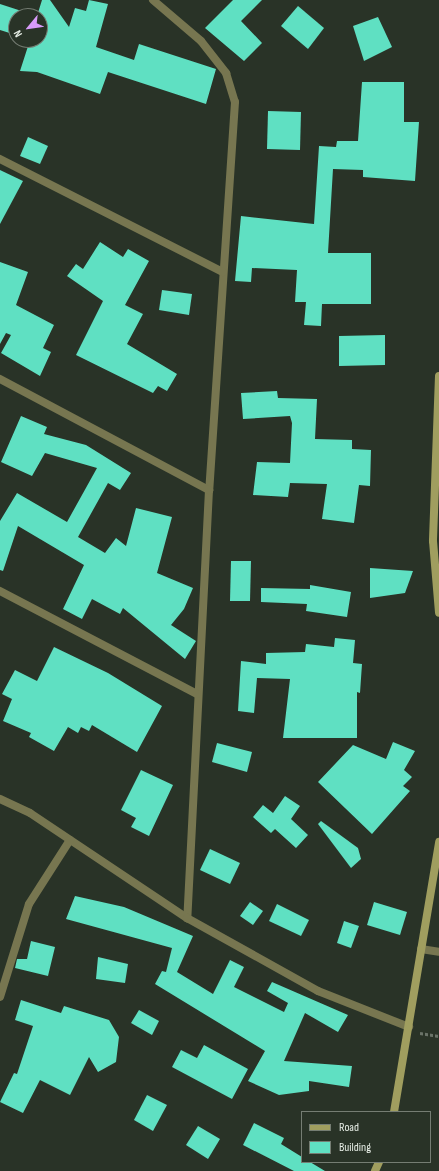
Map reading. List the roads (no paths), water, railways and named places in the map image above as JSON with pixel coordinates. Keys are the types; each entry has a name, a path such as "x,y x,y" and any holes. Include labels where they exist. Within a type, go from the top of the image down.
{"street":[{"path":"153,0 201,40 226,73 235,102 209,490 197,694 187,918"},
{"path":"0,159 223,272"},
{"path":"439,376 433,541 439,613"},
{"path":"0,379 209,490"},
{"path":"0,591 197,694"},
{"path":"0,799 70,840 187,918 318,990 409,1027"},
{"path":"0,997 29,904 70,840"},
{"path":"394,1111 439,842"},
{"path":"421,949 439,952"}]}
